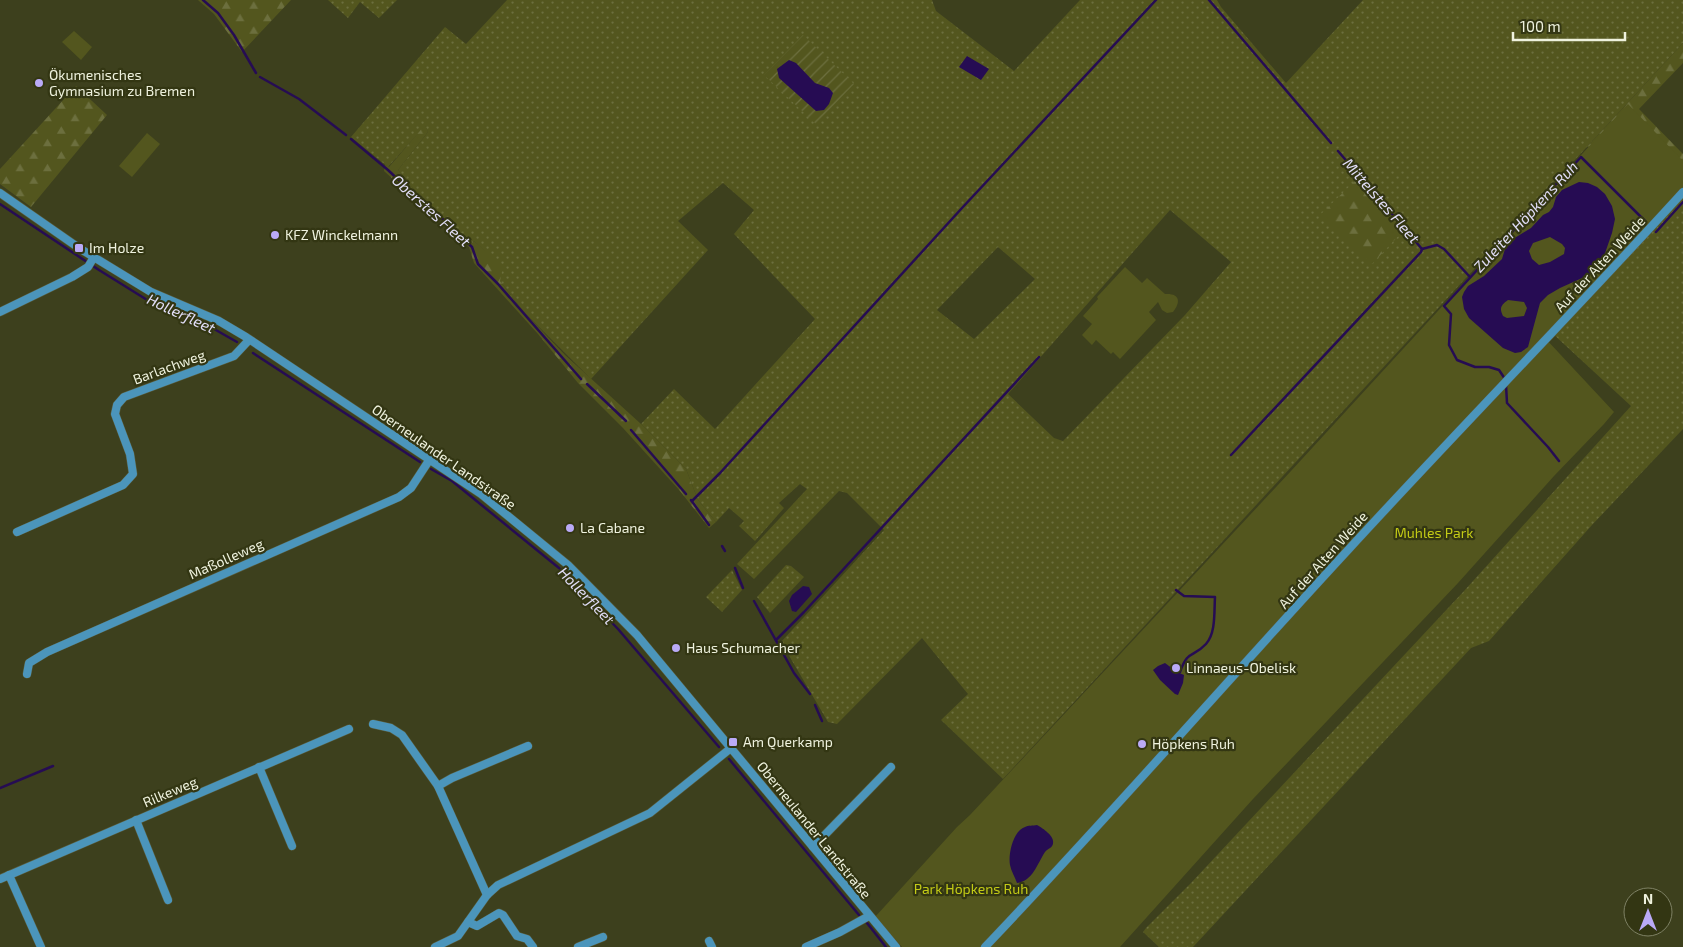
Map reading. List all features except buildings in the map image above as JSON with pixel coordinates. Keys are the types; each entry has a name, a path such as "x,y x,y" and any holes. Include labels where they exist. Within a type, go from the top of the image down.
{"street":[{"name":"Auf der Alten Weide","path":"985,947 1089,838 1192,720 1348,550 1683,192"},
{"name":"Oberneulander Landstraße","path":"0,193 91,262 151,292 219,321 430,459 503,510 568,565 637,635 896,947"},
{"path":"0,312 72,277 91,262"},
{"name":"Barlachweg","path":"17,532 124,485 133,474 130,454 115,414 117,406 124,397 234,356 250,340"},
{"name":"Maßolleweg","path":"27,674 29,663 47,652 399,497 411,488 430,459"},
{"path":"373,724 391,728 402,735 438,786 487,895"},
{"name":"Rilkeweg","path":"0,879 349,729"},
{"path":"438,786 452,778 528,746"},
{"path":"435,947 458,936 487,895 498,885 650,813 731,748"},
{"path":"259,767 292,846"},
{"path":"813,847 891,767"},
{"path":"136,820 168,900"},
{"path":"9,875 41,947"},
{"path":"468,922 477,926 500,913 503,914 517,936 527,938 533,947"},
{"path":"806,947 840,932 869,916"},
{"path":"578,947 603,937"}],"green space":[{"path":"198,0 291,0 242,52 214,14"},
{"path":"328,0 397,0 379,18 360,2 348,18"},
{"path":"507,0 932,0 936,11 1014,71 1080,0 1217,0 1286,83 1363,0 1683,0 1683,43 1003,779 941,720 968,694 922,638 837,724 828,722 781,642 884,530 847,493 839,491 754,579 737,564 807,489 800,484 779,503 784,508 755,541 739,526 744,521 729,508 716,522 698,500 686,469 641,424 674,389 715,429 815,319 734,234 754,210 723,183 678,221 708,250 591,379 524,312 500,281 485,251 474,241 469,247 446,223 427,210 432,205 413,188 398,170 428,132 425,126 388,167 351,137 445,27 466,44","holes":["1170,210 1231,262 1185,315 1063,441 1054,438 1008,394","998,247 1035,279 974,339 937,310"]},
{"path":"74,31 92,47 81,60 62,42"},
{"path":"803,35 854,84 816,124 764,75"},
{"path":"1683,43 1683,63 1639,109 1683,154 1683,168 1587,147"},
{"path":"76,86 107,115 31,207 0,184 0,169"},
{"path":"1628,104 1683,161 1683,187 1545,338 1614,412 1604,424 1554,476 1458,583 1253,799 1120,947 902,947 875,917 1291,471"},
{"path":"425,125 428,132 398,170 413,188 432,205 427,210 384,171 385,165 389,167"},
{"path":"147,133 160,144 132,177 119,166"},
{"path":"1358,178 1405,229 1372,264 1320,215"},
{"path":"1683,196 1683,429 1592,525 1489,641 1471,648 1193,947 1159,947 1143,932 1146,928 1191,883 1464,591 1631,406 1552,333"},
{"path":"474,241 503,266 500,281 524,312 565,355 641,424 686,469 698,500 716,522 709,528 680,491 623,428 578,383 538,334 474,263 469,247"},
{"path":"1125,267 1142,283 1147,278 1165,294 1174,295 1178,302 1173,312 1167,313 1162,310 1158,302 1149,312 1156,320 1120,359 1113,352 1111,354 1096,340 1092,345 1082,335 1092,324 1083,316 1098,299 1097,297"},
{"path":"786,565 791,566 804,577 770,613 757,597"},
{"path":"732,570 742,590 722,612 706,597"}],"shaded area":[{"path":"967,56 989,69 981,80 959,67"},
{"path":"789,60 796,63 815,83 829,88 833,93 829,104 824,110 816,111 779,78 777,69"},
{"path":"1579,182 1597,187 1605,194 1612,206 1615,219 1612,233 1604,256 1591,274 1560,288 1548,295 1540,303 1528,347 1521,352 1515,353 1503,348 1469,318 1464,309 1462,297 1468,286 1484,276 1502,259 1505,249 1513,239 1531,228 1543,215 1549,212 1553,207 1556,197 1562,190","holes":["1550,237 1562,244 1565,248 1564,254 1550,262 1539,265 1532,259 1529,251 1533,243","1508,300 1524,302 1527,308 1524,316 1507,318 1503,316 1501,307"]},
{"path":"803,586 809,587 812,594 796,612 792,611 789,601 792,595"},
{"path":"1165,663 1184,675 1178,695 1160,680 1153,670"},
{"path":"1037,825 1051,836 1053,845 1045,852 1031,875 1022,882 1017,883 1010,865 1012,843 1021,829"}],"waterway":[{"name":"Oberstes Fleet","path":"203,0 218,13 234,35 256,73"},
{"path":"692,501 720,473 962,208 1156,0"},
{"name":"Mittelstes Fleet","path":"1209,0 1331,143"},
{"name":"Oberstes Fleet","path":"260,77 299,99 346,135"},
{"name":"Oberstes Fleet","path":"351,139 388,170 472,247 478,264 498,284 581,379"},
{"name":"Mittelstes Fleet","path":"1338,151 1422,249 1437,245 1444,249 1470,277"},
{"name":"Zuleiter Höpkens Ruh","path":"1505,379 1499,370 1489,367 1475,367 1457,360 1449,345 1451,314 1444,306 1581,157 1645,221"},
{"name":"Zuleiter Höpkens Ruh","path":"1656,232 1683,202"},
{"name":"Hollerfleet","path":"0,204 152,303 207,325 237,342"},
{"path":"1231,455 1422,249"},
{"name":"Hollerfleet","path":"253,353 420,462"},
{"path":"776,640 1039,357"},
{"name":"Oberstes Fleet","path":"587,384 626,421"},
{"path":"1506,385 1507,403 1559,461"},
{"name":"Oberstes Fleet","path":"631,430 686,494"},
{"name":"Hollerfleet","path":"431,469 452,481 559,568 618,629 719,747"},
{"name":"Oberstes Fleet","path":"691,500 709,525"},
{"name":"Oberstes Fleet","path":"722,546 725,551"},
{"name":"Oberstes Fleet","path":"735,568 743,588"},
{"path":"1176,590 1184,596 1215,597 1214,622 1209,639 1206,644 1188,657 1180,672"},
{"name":"Oberstes Fleet","path":"754,601 794,673 810,694"},
{"name":"Oberstes Fleet","path":"815,705 822,721"},
{"name":"Hollerfleet","path":"729,759 859,915"},
{"path":"0,788 53,766"},
{"name":"Hollerfleet","path":"867,923 886,947"}],"place":[{"name":"Ökumenisches Gymnasium zu Bremen","path":"39,83"},
{"name":"KFZ Winckelmann","path":"275,235"},
{"name":"Im Holze","path":"79,248"},
{"name":"La Cabane","path":"570,528"},
{"name":"Haus Schumacher","path":"676,648"},
{"name":"Linnaeus-Obelisk","path":"1176,668"},
{"name":"Am Querkamp","path":"733,742"},
{"name":"Höpkens Ruh","path":"1142,744"}],"park label":[{"name":"Muhles Park","path":"1434,533"},
{"name":"Park Höpkens Ruh","path":"971,889"}]}
